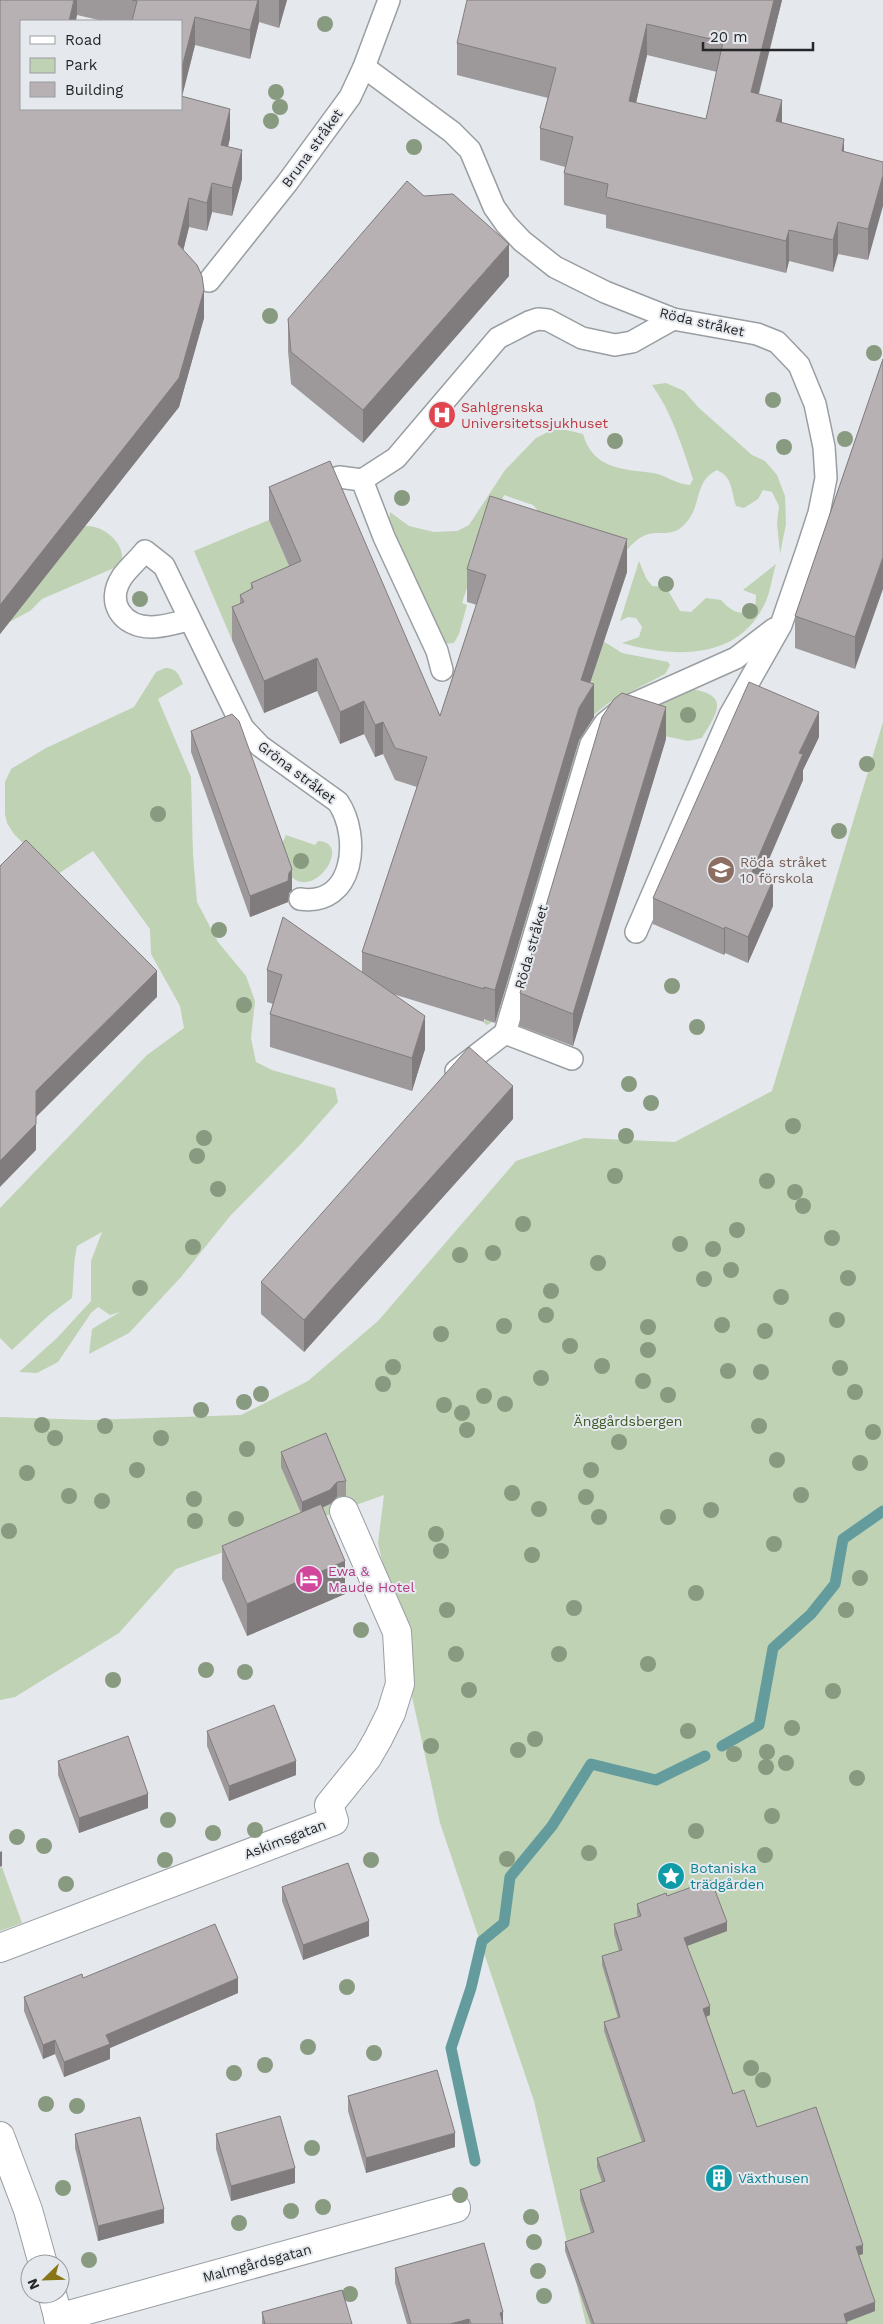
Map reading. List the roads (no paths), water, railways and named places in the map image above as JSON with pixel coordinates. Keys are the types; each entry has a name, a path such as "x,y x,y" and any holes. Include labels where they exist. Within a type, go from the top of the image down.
{"street":[{"name":"Askimsgatan","path":"0,1948 334,1821 330,1805 367,1758 378,1739 391,1713 400,1684 397,1632 344,1511"},
{"path":"0,2136 28,2210 40,2254"},
{"name":"Malmgårdsgatan","path":"57,2312 456,2208"}],"lane":[{"name":"Bruna stråket","path":"209,281 350,97 364,67 389,0"},
{"name":"Röda stråket","path":"364,67 452,132 470,150 494,207 506,224 522,241 555,267 605,292 673,319 757,334 777,342 799,365 815,404 824,447 826,478 819,513 781,625 730,715 636,932"},
{"path":"302,491 339,477 362,480 396,458 498,338 510,330 538,319 548,320 582,338 615,346 632,342 673,319"},
{"path":"362,480 384,537 437,651 442,670"},
{"name":"Gröna stråket","path":"190,620 153,627 139,626 124,619 117,609 115,596 122,577 146,551 164,566 243,728 260,746 338,802 346,814 352,849 341,884 334,892 323,898 313,901 300,899"},
{"name":"Röda stråket","path":"505,1033 591,744 605,723 622,709 640,699 736,658 781,625"},
{"path":"443,1084 461,1066 505,1033 572,1059"}],"waterway":[{"path":"722,1746 759,1725 773,1648 811,1614 835,1584 843,1539 883,1511"},
{"path":"475,2161 451,2048 471,1988 482,1941 504,1923 510,1877 552,1826 591,1764 656,1780 705,1756"}],"place":[{"name":"Sahlgrenska Universitetssjukhuset","path":"442,415"},
{"name":"Röda stråket 10 förskola","path":"721,870"},
{"name":"Ewa & Maude Hotel","path":"309,1579"},
{"name":"Botaniska trädgården","path":"671,1876"},
{"name":"Växthusen","path":"719,2178"}],"park label":[{"name":"Änggårdsbergen","path":"628,1421"}]}
